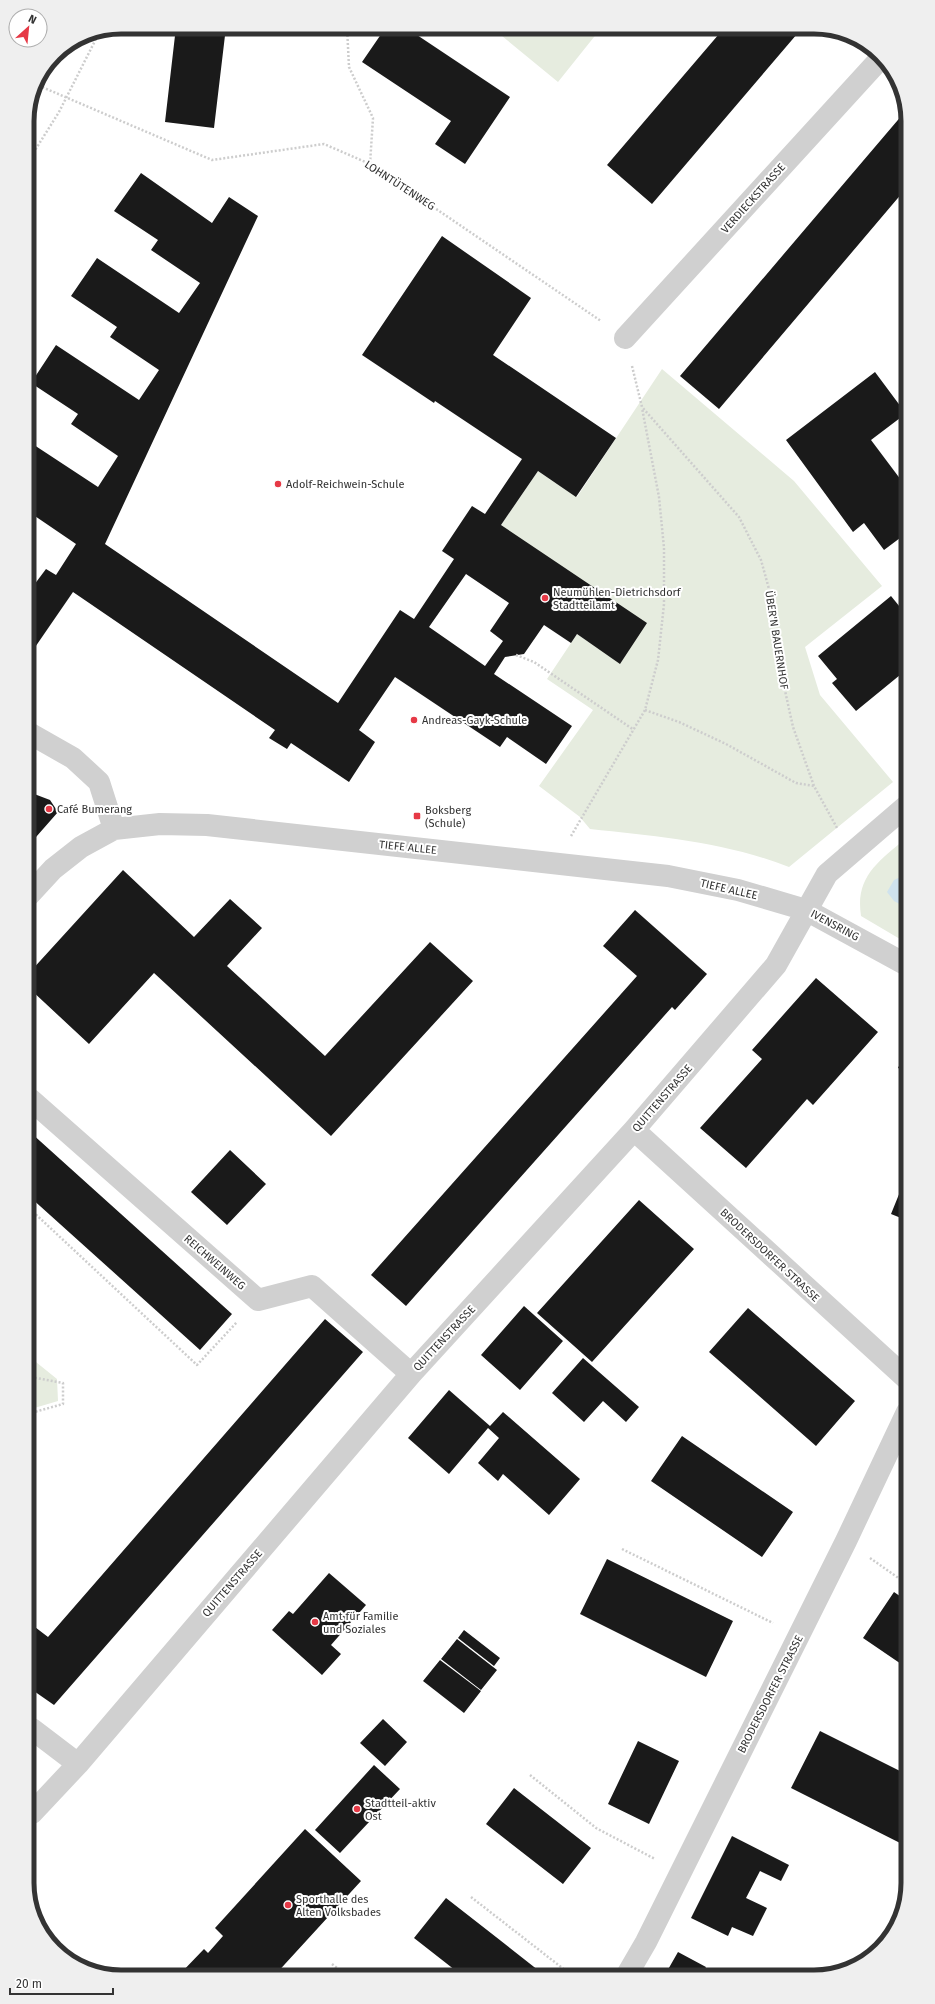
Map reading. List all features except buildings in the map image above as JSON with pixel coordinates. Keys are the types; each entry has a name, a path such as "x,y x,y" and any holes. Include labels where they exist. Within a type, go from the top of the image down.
{"street":[{"name":"VERDIECKSTRASSE","path":"625,338 877,62"},
{"path":"34,736 73,758 99,782 114,829"},
{"name":"IVENSRING","path":"901,810 827,874 806,910 901,962"},
{"name":"TIEFE ALLEE","path":"34,890 64,860 82,847 114,829 160,824 208,825 668,876 738,890 806,910"},
{"name":"QUITTENSTRASSE","path":"34,1811 78,1764 411,1374 634,1130 776,965 806,910"},
{"name":"REICHWEINWEG","path":"34,1103 258,1300"},
{"name":"BRODERSDORFER STRASSE","path":"634,1130 901,1374"},
{"path":"258,1300 312,1286 411,1374"},
{"name":"BRODERSDORFER STRASSE","path":"630,1970 646,1942 846,1541 901,1425"},
{"path":"34,1731 78,1764"}],"path":[{"path":"347,34 349,67 373,118 370,164"},
{"path":"34,151 66,98 97,38"},
{"name":"LOHNTÜTENWEG","path":"41,87 212,160 324,144 370,164 625,338"},
{"name":"ÜBER'N BAUERNHOF","path":"625,338 642,407 739,517 761,560 774,607 784,686 793,727 814,786 850,853"},
{"path":"555,863 645,710 658,660 664,604 664,555 659,497 642,407"},
{"path":"516,655 534,662 634,730"},
{"path":"645,710 679,722 719,741 796,783 814,786"},
{"path":"34,1213 197,1365 258,1300"},
{"path":"34,1378 63,1384 63,1404 34,1412"},
{"path":"846,1541 901,1580"},
{"path":"622,1549 799,1635"},
{"path":"530,1775 596,1828 680,1873"},
{"path":"471,1898 565,1970"},
{"path":"332,1964 340,1970"}],"shaded area":[{"path":"500,34 596,34 558,82"},
{"path":"662,369 794,481 882,586 805,647 820,695 893,782 789,867 765,858 691,841 590,829 580,817 539,786 593,710 547,679 577,634 620,663 501,525 538,471 577,497"},
{"path":"901,842 901,940 861,916 860,902 865,881 886,855"},
{"path":"34,1360 57,1379 58,1401 34,1408"}],"water":[{"path":"901,877 901,905 894,901 887,892 894,880"}],"place":[{"name":"Adolf-Reichwein-Schule","path":"278,484"},
{"name":"Neumühlen-Dietrichsdorf Stadtteilamt","path":"545,598"},
{"name":"Andreas-Gayk-Schule","path":"414,720"},
{"name":"Café Bumerang","path":"49,809"},
{"name":"Boksberg (Schule)","path":"417,816"},
{"name":"Amt für Familie und Soziales","path":"315,1622"},
{"name":"Stadtteil-aktiv Ost","path":"357,1809"},
{"name":"Sporthalle des Alten Volksbades","path":"288,1905"}]}
